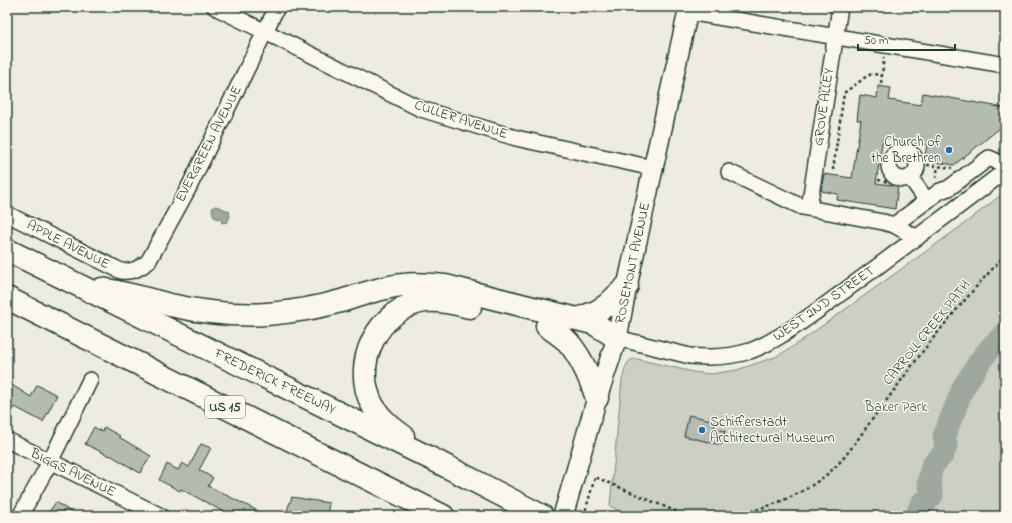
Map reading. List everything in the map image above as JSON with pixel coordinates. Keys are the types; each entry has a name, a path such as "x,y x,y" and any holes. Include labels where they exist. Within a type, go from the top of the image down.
{"highway":[{"name":"FREDERICK FREEWAY","path":"7,250 436,461 536,513"},
{"path":"79,286 121,292 172,305 208,311 233,314 264,314 293,312 403,284 445,286 593,323 617,338"},
{"path":"578,320 607,305 627,286"},
{"name":"US 15","path":"7,298 443,516"},
{"path":"436,461 393,429 382,418 373,406 368,392 365,377 369,346 376,333 386,321 398,312 411,305 426,301 445,301 547,326 595,336 617,338"},
{"path":"547,326 567,341 581,360 597,398"}],"main road":[{"name":"ROSEMONT AVENUE","path":"563,516 597,398 617,338 627,286 689,10"}],"street":[{"name":"CULLER AVENUE","path":"215,7 421,109 516,138 653,168"},
{"name":"EVERGREEN AVENUE","path":"130,272 148,262 188,188 277,7"},
{"name":"GROVE ALLEY","path":"806,208 840,7"},
{"path":"689,10 1005,65"},
{"path":"894,225 927,201 938,188 948,188 989,158 1005,165"},
{"name":"WEST 2ND STREET","path":"617,338 690,356 715,357 728,356 749,351 770,342 801,322 917,238 1005,171"},
{"path":"729,172 806,208 883,222 894,225 917,238"},
{"path":"906,181 927,201"},
{"name":"APPLE AVENUE","path":"7,214 121,271 130,272"},
{"path":"20,516 50,462 90,380"},
{"name":"BIGGS AVENUE","path":"7,440 161,516"}],"path":[{"path":"881,82 886,44"},
{"path":"833,170 844,93 867,76 872,74 882,75"},
{"path":"927,165 956,169"},
{"path":"938,166 938,188"},
{"path":"878,180 906,181"},
{"name":"CARROLL CREEK PATH","path":"733,516 758,510 796,495 822,478 843,459 912,365 1005,254"},
{"path":"584,516 595,478 682,514 691,516"}],"green space":[{"name":"Baker Park","path":"1005,192 1005,516 628,516 610,506 622,380 626,366 630,361 637,359 693,372 711,374 737,370 775,357 788,350 836,316 960,227"}],"shaded area":[{"path":"215,206 229,211 230,217 227,222 222,223 221,220 214,217 212,210"}],"building":[{"name":"Church of the Brethren","path":"878,86 891,88 889,100 921,105 923,93 1005,108 1005,124 954,165 929,161 930,156 925,155 927,145 883,138 876,183 898,186 895,209 837,200 838,194 821,191 824,174 852,178 861,120 857,120 860,95 877,98"},
{"path":"7,382 31,397 37,385 57,395 43,422 15,407 14,409 7,405"},
{"name":"Schifferstadt Architectural Museum","path":"689,415 715,421 714,428 725,431 721,445 684,436"},
{"path":"94,427 102,432 104,427 151,456 140,473 110,455 85,444"},
{"path":"201,444 211,448 199,470 213,478 208,486 268,516 222,516 224,512 181,489 180,491 159,480 167,464 178,470 182,463 189,467"},
{"path":"292,497 329,503 327,516 294,516 286,513"},
{"path":"56,502 77,516 46,516"}],"waterway":[{"path":"916,516 922,503 928,500 932,495 929,481 932,466 943,454 946,446 944,436 963,388 980,361 993,345 1005,334"}],"place":[{"name":"Church of the Brethren","path":"949,150"},
{"name":"Schifferstadt Architectural Museum","path":"702,430"}]}
